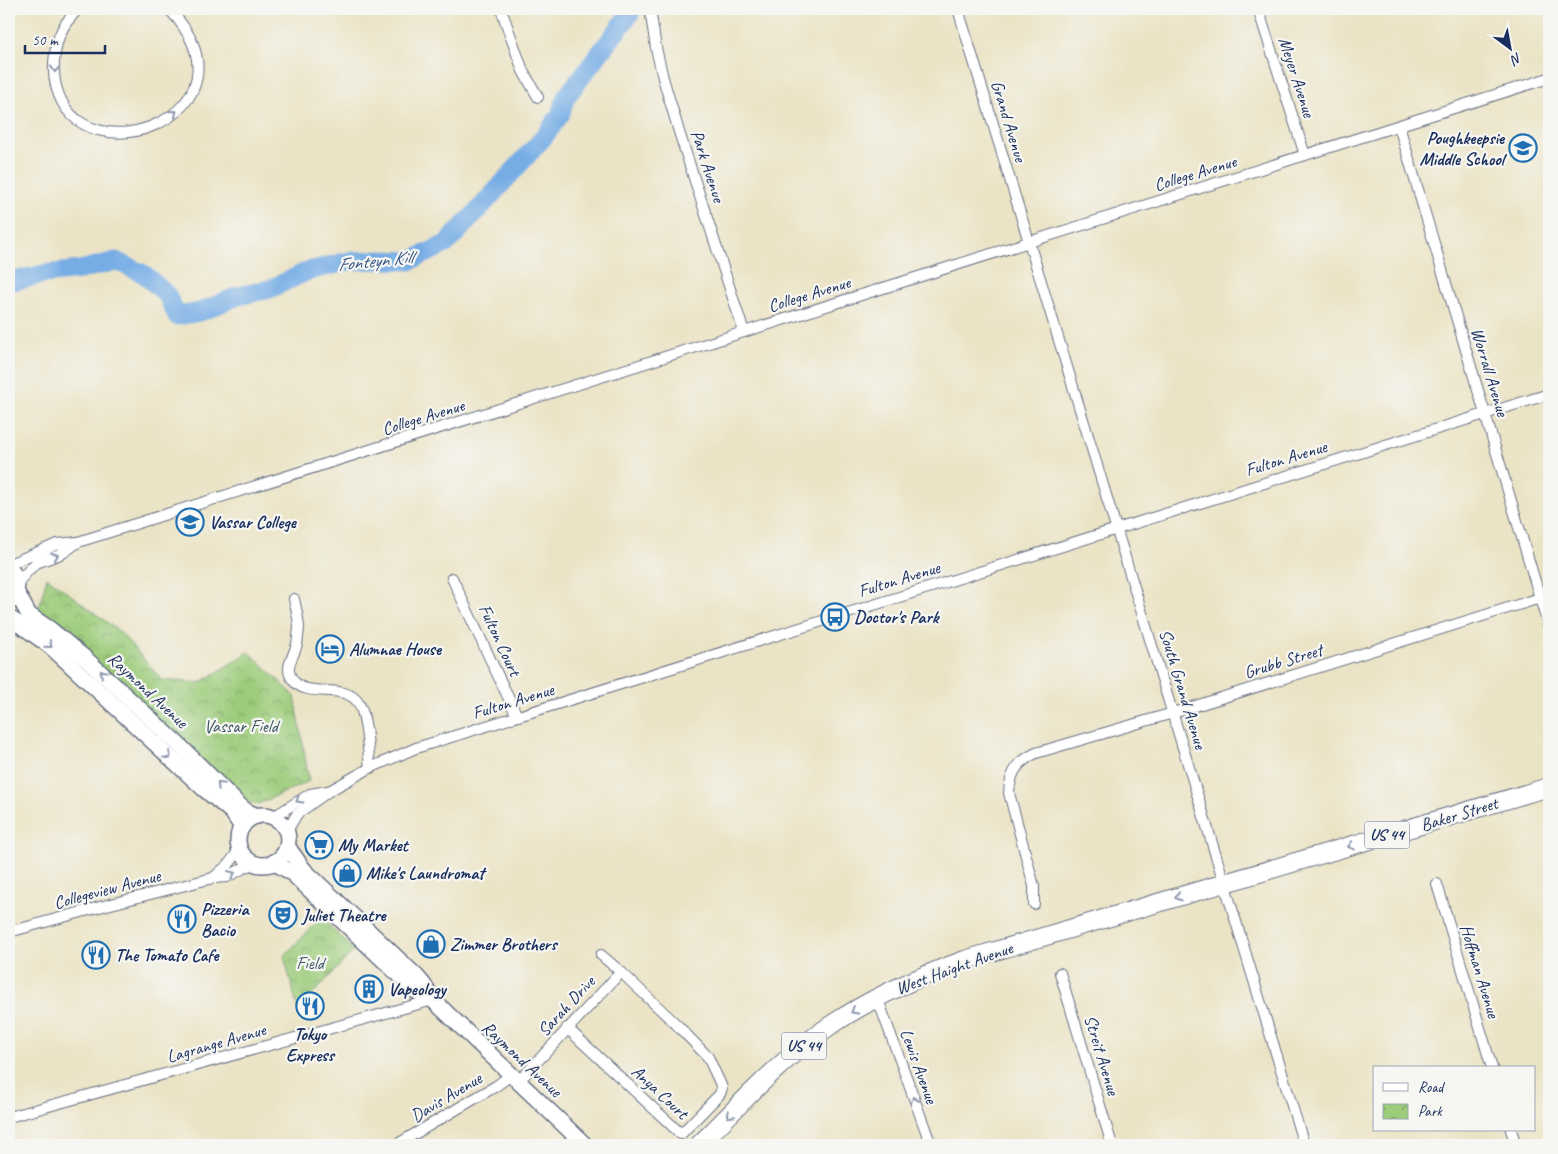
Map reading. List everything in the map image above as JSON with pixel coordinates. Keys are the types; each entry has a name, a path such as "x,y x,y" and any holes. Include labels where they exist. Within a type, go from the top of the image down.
{"highway":[{"name":"Baker Street","path":"1225,883 1549,787"},
{"name":"West Haight Avenue","path":"699,1145 797,1051 827,1028 877,997 911,980 965,960 1225,883"}],"main road":[{"name":"Raymond Avenue","path":"9,566 15,577 14,593 29,615 86,658 177,743 238,804 257,816"},
{"name":"Raymond Avenue","path":"9,618 50,646 203,788 232,812 242,827"},
{"path":"257,816 273,817 281,823 287,839 285,853 274,862 260,865 253,863 245,857 240,849 239,838 242,827 249,820 257,816"},
{"name":"Raymond Avenue","path":"287,839 304,870 424,984 433,1000"},
{"name":"Raymond Avenue","path":"274,862 292,873 416,991 433,1000 585,1145"}],"street":[{"path":"78,9 65,24 56,52 54,78 58,93 70,114 86,124 116,133 131,133 160,123 182,106 190,96 196,82 198,65 192,40 169,9"},
{"path":"501,9 523,71 538,97"},
{"name":"Park Avenue","path":"650,9 663,78 744,332"},
{"name":"Grand Avenue","path":"958,9 1029,242"},
{"name":"Meyer Avenue","path":"1258,9 1305,155"},
{"name":"College Avenue","path":"9,566 57,544 78,542 1549,78"},
{"name":"Worrall Avenue","path":"1399,126 1549,628"},
{"name":"South Grand Avenue","path":"1029,242 1304,1145"},
{"name":"Fulton Avenue","path":"287,839 297,814 329,791 370,768 416,748 1549,394"},
{"name":"College Avenue","path":"14,593 27,572 36,563 63,553 78,542"},
{"name":"Fulton Court","path":"452,578 518,716"},
{"name":"Grubb Street","path":"1034,904 1034,886 1009,793 1010,780 1024,758 1036,752 1173,713 1540,598"},
{"path":"294,599 298,629 297,645 288,667 292,680 303,687 345,693 360,704 370,768"},
{"name":"Fulton Avenue","path":"273,817 310,794 329,791"},
{"name":"Collegeview Avenue","path":"213,878 228,865 240,849"},
{"name":"Collegeview Avenue","path":"9,932 213,878 227,878 253,863"},
{"name":"Hoffman Avenue","path":"1437,884 1491,1066"},
{"name":"Sarah Drive","path":"515,1078 621,972 601,955"},
{"name":"Anya Court","path":"567,1028 681,1134 720,1094 722,1088 708,1057 621,972"},
{"name":"Streit Avenue","path":"1060,973 1112,1145"},
{"name":"Lewis Avenue","path":"877,997 931,1145"},
{"name":"Lagrange Avenue","path":"9,1118 433,1000"},
{"name":"Davis Avenue","path":"396,1145 489,1090 515,1078"},
{"path":"1512,1132 1516,1145"}],"green space":[{"name":"Vassar Field","path":"47,577 121,633 162,680 200,683 249,652 295,696 309,781 256,805 230,794 37,615"},
{"name":"Field","path":"321,918 354,950 298,1010 284,956"}],"waterway":[{"name":"Fonteyn Kill","path":"9,282 44,274 80,270 116,261 144,274 167,295 177,316 200,312 238,296 270,289 308,271 349,261 410,261 446,244 544,137 560,115 566,97 630,14"}],"place":[{"name":"Poughkeepsie Middle School","path":"1523,148"},
{"name":"Vassar College","path":"190,522"},
{"name":"Doctor's Park","path":"835,617"},
{"name":"Alumnae House","path":"330,649"},
{"name":"My Market","path":"319,845"},
{"name":"Mike's Laundromat","path":"347,873"},
{"name":"Juliet Theatre","path":"283,915"},
{"name":"Pizzeria Bacio","path":"182,919"},
{"name":"Zimmer Brothers","path":"431,944"},
{"name":"The Tomato Cafe","path":"96,955"},
{"name":"Vapeology","path":"369,989"},
{"name":"Tokyo Express","path":"310,1006"}]}
